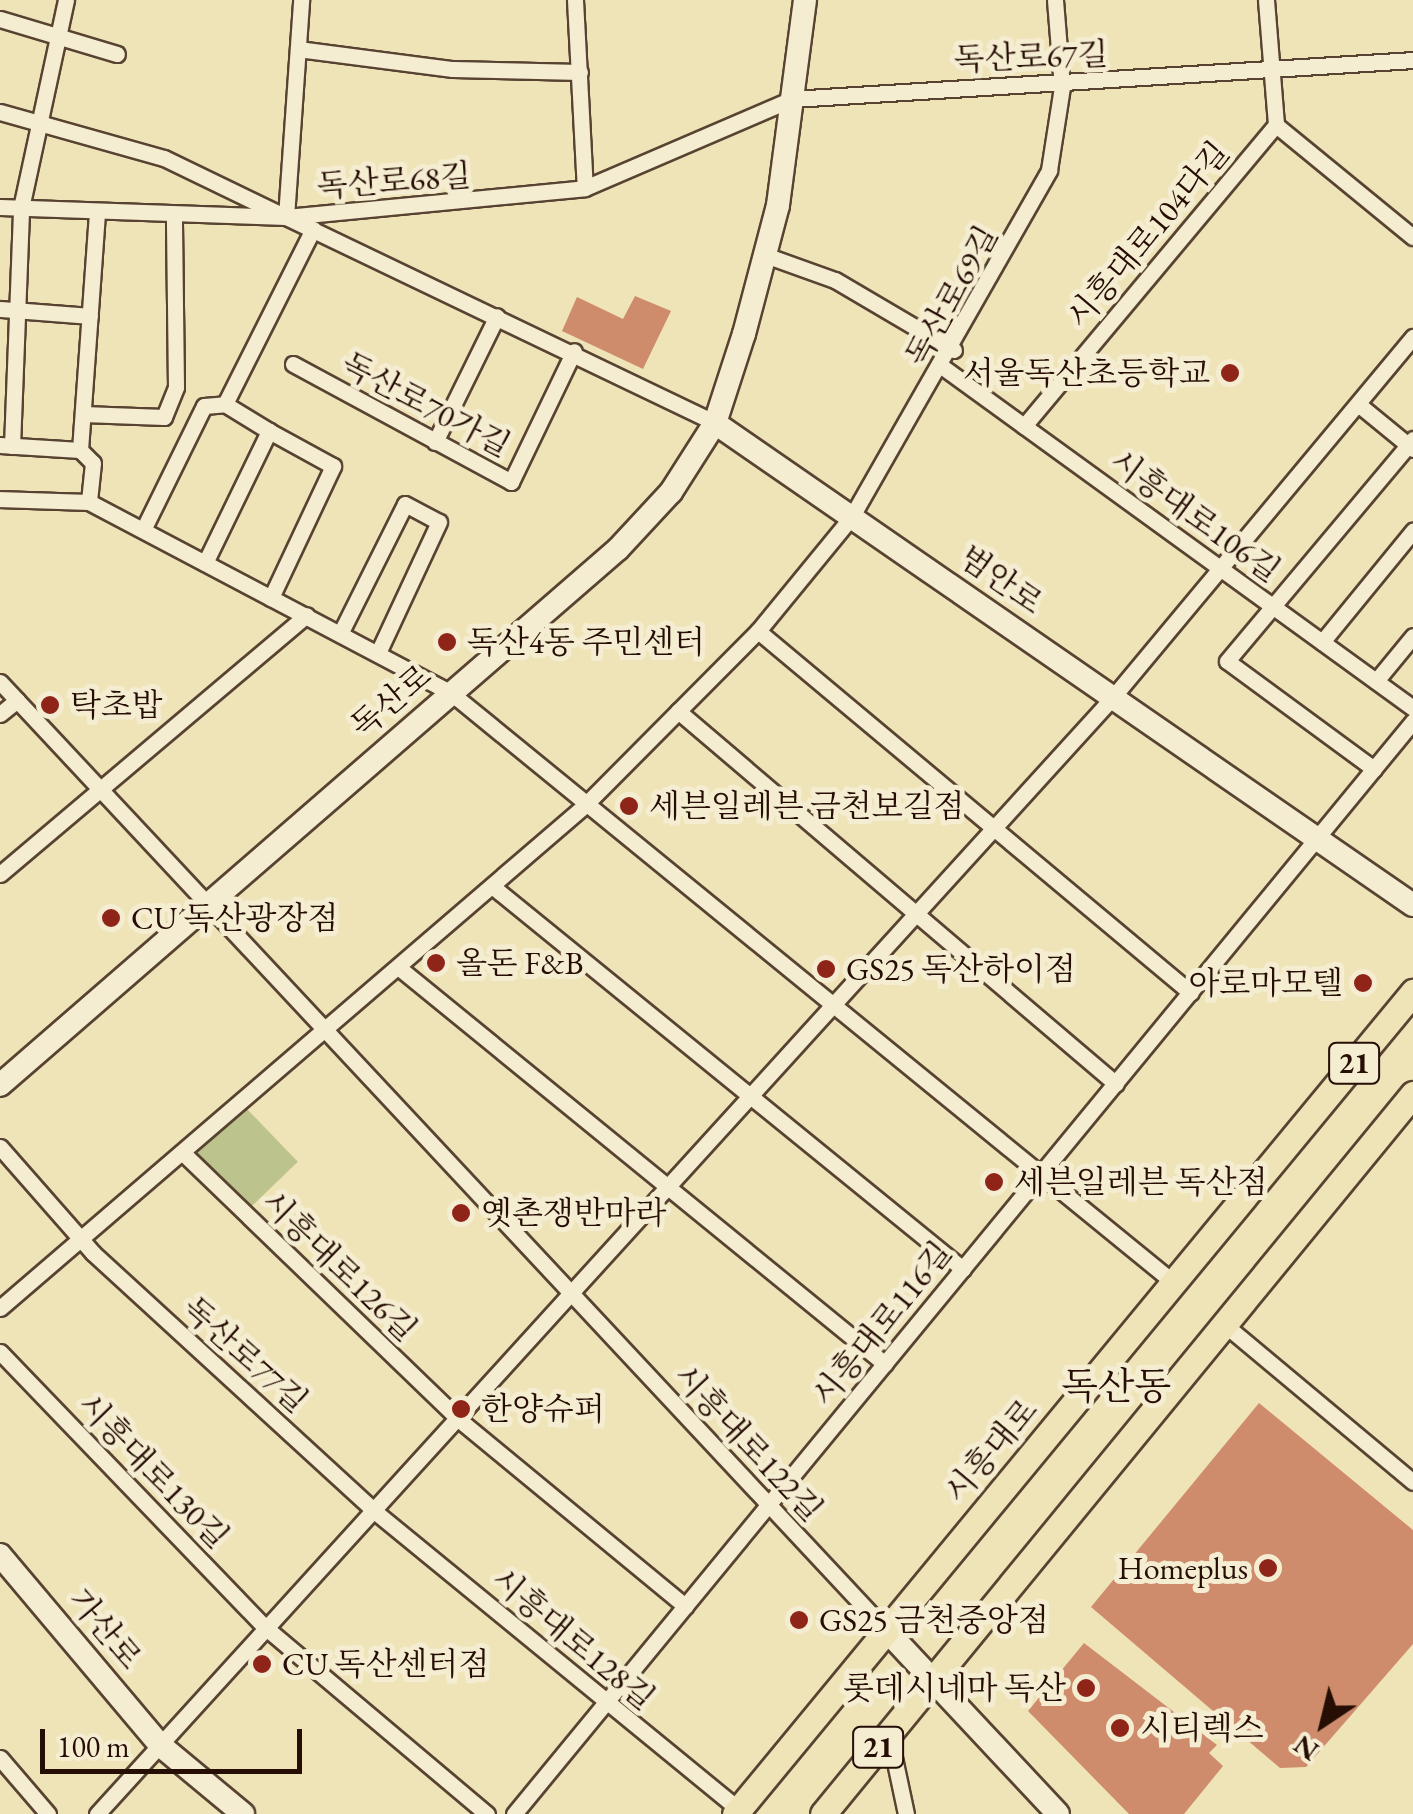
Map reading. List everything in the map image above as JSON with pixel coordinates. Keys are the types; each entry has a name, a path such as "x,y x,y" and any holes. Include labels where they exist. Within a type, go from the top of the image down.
{"main road":[{"name":"독산로","path":"0,1085 203,903 618,549 715,423 765,255 805,0"},
{"name":"범안로","path":"715,423 1413,905"},
{"name":"시흥대로","path":"737,1812 1413,992"},
{"name":"21","path":"823,1814 1413,1094"},
{"name":"가산로","path":"0,1555 160,1745 243,1814"},
{"path":"885,1629 1058,1814"}],"street":[{"path":"66,0 34,126 21,208 8,309 6,445 80,450 92,463 89,502"},
{"path":"286,216 301,0"},
{"path":"575,0 585,188"},
{"name":"독산로69길","path":"852,516 944,368 1049,170 1062,87 1056,0"},
{"path":"1266,0 1276,125 1413,237"},
{"path":"0,19 118,54"},
{"path":"298,49 471,71 580,72"},
{"name":"독산로67길","path":"792,99 1062,87 1413,60"},
{"name":"독산로68길","path":"0,112 34,126 164,158 286,216 585,188 792,99"},
{"name":"시흥대로104다길","path":"1024,426 1276,125"},
{"path":"0,207 174,217 286,216 574,351 715,423"},
{"path":"80,450 97,212"},
{"path":"83,414 164,417 176,387 174,217"},
{"path":"224,404 313,229"},
{"path":"765,255 835,280 954,350"},
{"path":"8,309 90,316"},
{"path":"436,442 496,316"},
{"path":"97,1814 1113,697 1413,337"},
{"name":"독산로70가길","path":"293,364 511,482 574,351"},
{"name":"시흥대로106길","path":"944,368 1413,708"},
{"path":"143,530 204,406 224,404 334,466 272,598"},
{"path":"1358,404 1411,444 1226,661 1374,770"},
{"path":"205,562 270,431"},
{"path":"0,499 89,502 451,693 1038,1177 1173,1282"},
{"path":"340,634 405,504 439,522 378,653"},
{"path":"0,1308 584,806 758,631 852,516"},
{"path":"1322,642 1413,530"},
{"path":"0,874 306,616"},
{"path":"758,631 1191,992 1413,721"},
{"path":"1376,681 1413,636"},
{"name":"시흥대로122길","path":"0,682 8,700 100,790 885,1629"},
{"path":"0,714 8,700"},
{"path":"678,712 1116,1084"},
{"path":"492,886 963,1269"},
{"path":"398,968 885,1364"},
{"name":"시흥대로116길","path":"514,1814 1191,992"},
{"name":"독산로77길","path":"0,1147 80,1240 373,1510"},
{"name":"시흥대로126길","path":"183,1153 457,1418 685,1606"},
{"path":"1224,1324 1413,1482"},
{"name":"시흥대로130길","path":"0,1352 266,1628 487,1814"},
{"name":"시흥대로128길","path":"373,1510 737,1812"},
{"path":"889,1734 906,1814"},
{"path":"0,1758 48,1814"}],"green space":[{"path":"245,1107 298,1162 248,1210 195,1155"}],"building":[{"path":"635,296 671,311 643,369 562,331 577,297 623,319"},
{"name":"Homeplus","path":"1259,1403 1413,1530 1413,1644 1306,1767 1280,1768 1091,1607"},
{"name":"시티렉스","path":"1084,1643 1217,1745 1209,1753 1223,1766 1184,1814 1129,1814 1028,1711"}],"place":[{"name":"서울독산초등학교","path":"1230,373"},
{"name":"독산4동 주민센터","path":"447,642"},
{"name":"탁초밥","path":"50,705"},
{"name":"세븐일레븐 금천보길점","path":"629,806"},
{"name":"CU 독산광장점","path":"111,918"},
{"name":"올돈 F&B","path":"436,963"},
{"name":"GS25 독산하이점","path":"826,969"},
{"name":"아로마모텔","path":"1363,983"},
{"name":"세븐일레븐 독산점","path":"994,1182"},
{"name":"옛촌쟁반마라","path":"461,1213"},
{"name":"한양슈퍼","path":"461,1409"},
{"name":"Homeplus","path":"1268,1568"},
{"name":"GS25 금천중앙점","path":"799,1620"},
{"name":"CU 독산센터점","path":"262,1664"},
{"name":"롯데시네마 독산","path":"1086,1688"},
{"name":"시티렉스","path":"1120,1728"}],"district":[{"name":"독산동","path":"1116,1386"}]}
